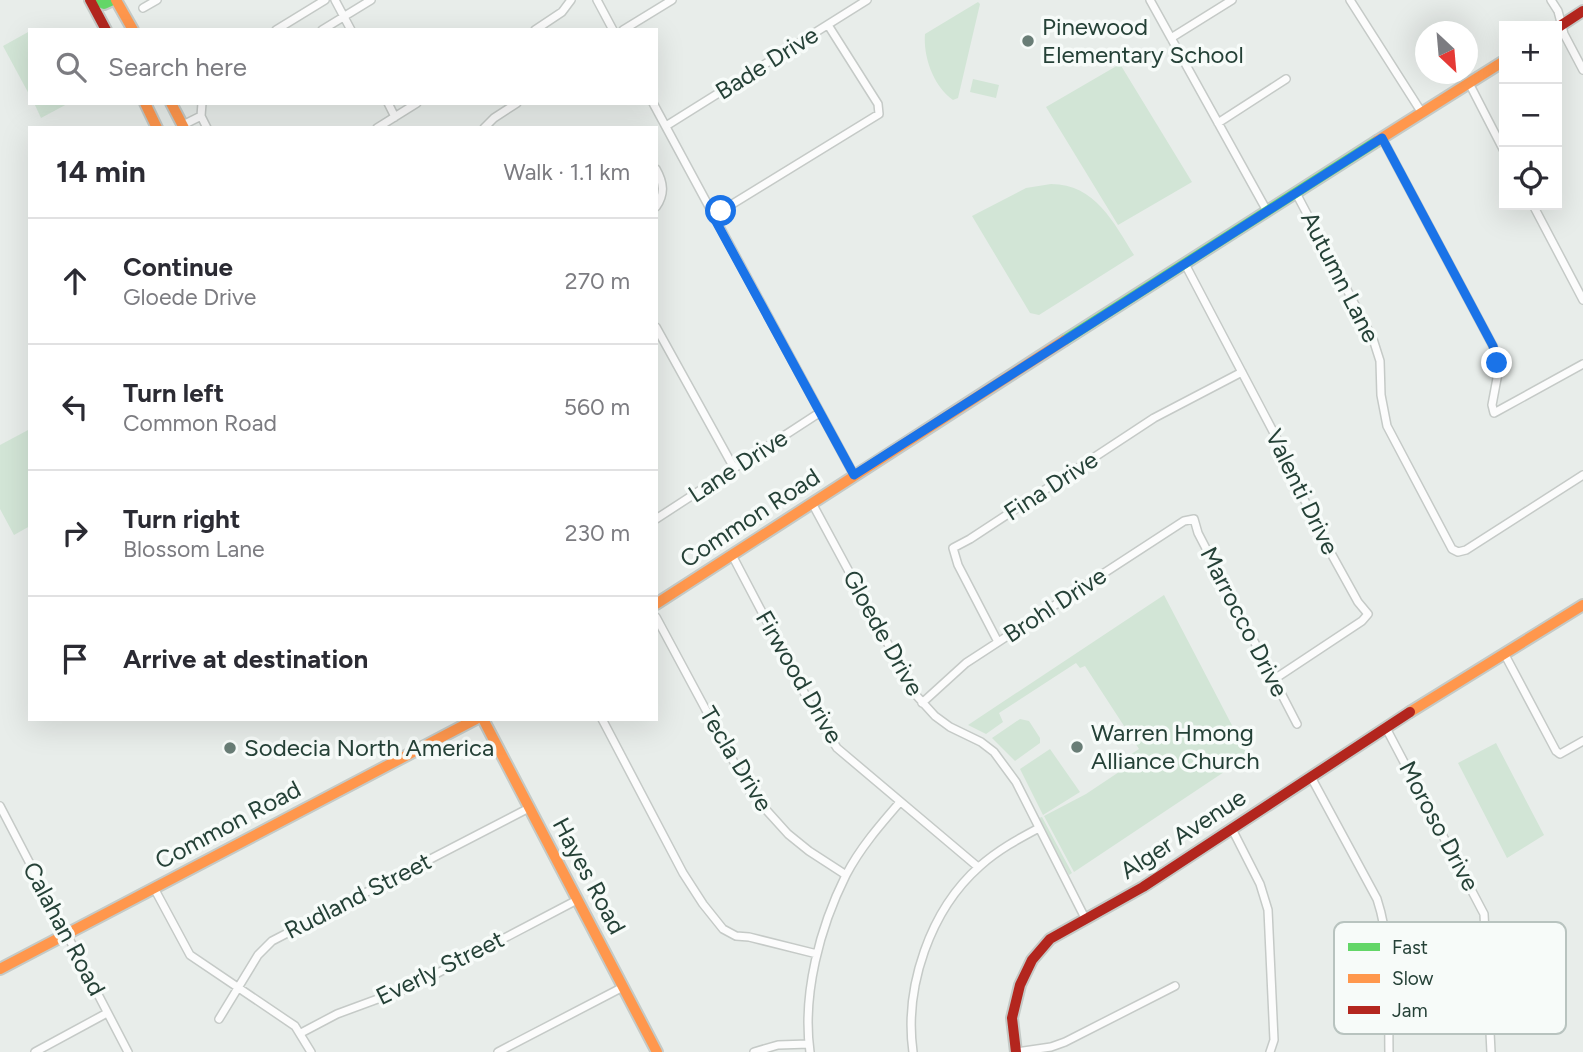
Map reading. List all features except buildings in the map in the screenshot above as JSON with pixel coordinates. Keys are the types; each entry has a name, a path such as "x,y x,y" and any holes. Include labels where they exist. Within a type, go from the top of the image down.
{"street":[{"path":"92,0 104,4 115,0 131,28"},
{"path":"92,0 105,28"},
{"path":"143,8 157,0"},
{"path":"279,28 325,0"},
{"path":"335,0 350,28"},
{"path":"326,28 372,0"},
{"path":"538,28 567,8 570,0"},
{"path":"597,0 612,28"},
{"path":"626,28 671,0"},
{"name":"Bade Drive","path":"666,126 867,0"},
{"name":"Autumn Lane","path":"1150,0 1267,211"},
{"path":"1171,38 1232,0"},
{"path":"1350,0 1422,113"},
{"path":"1551,0 1558,11 1559,21"},
{"path":"1562,24 1583,11"},
{"path":"713,216 879,114 878,104 828,25"},
{"path":"1562,31 1583,70"},
{"name":"Common Road","path":"1478,77 1499,64"},
{"path":"1218,122 1286,79"},
{"name":"Common Road","path":"658,603 1467,84"},
{"path":"1470,84 1502,147"},
{"path":"146,105 156,126"},
{"path":"172,105 183,126"},
{"path":"202,105 201,116 206,126"},
{"path":"389,105 396,117"},
{"path":"380,126 414,105"},
{"path":"485,126 514,105"},
{"path":"654,105 854,475"},
{"path":"186,126 201,116"},
{"path":"1382,138 1493,346 1498,373 1492,405 1494,412 1583,364"},
{"path":"658,173 663,184 663,193 658,203"},
{"name":"Autumn Lane","path":"1296,193 1376,346 1380,361 1384,415 1391,434 1450,545 1458,552 1466,550 1583,475"},
{"path":"1536,210 1583,300"},
{"name":"Valenti Drive","path":"1185,264 1286,456 1327,546 1358,602 1368,614 1362,621 1273,680"},
{"path":"658,331 734,468"},
{"name":"Fina Drive","path":"998,642 958,565 953,548 1154,418 1241,372"},
{"name":"Lane Drive","path":"658,518 819,413"},
{"name":"Gloede Drive","path":"812,503 909,685 922,703 950,727 981,742 994,752 1016,782 1085,918"},
{"name":"Brohl Drive","path":"922,703 952,673 1184,520 1194,519"},
{"name":"Marrocco Drive","path":"1194,519 1198,533 1297,724"},
{"name":"Firwood Drive","path":"732,555 828,735 851,762 978,867"},
{"name":"Alger Avenue","path":"1016,1052 1012,1018 1014,1003 1032,960 1051,939 1143,887 1425,702 1583,605"},
{"name":"Tecla Drive","path":"658,621 750,792 788,834 846,875"},
{"path":"1505,655 1556,751 1565,753 1583,741"},
{"name":"Common Road","path":"0,969 473,721"},
{"name":"Hayes Road","path":"484,721 657,1052"},
{"path":"603,721 688,881 723,929 736,936 817,954"},
{"name":"Moroso Drive","path":"1386,728 1484,914 1484,922"},
{"path":"1311,778 1377,899 1383,922"},
{"path":"754,1052 785,1044 810,1048 811,993 817,954 846,875 869,838 900,802"},
{"name":"Calahan Road","path":"0,806 128,1052"},
{"name":"Rudland Street","path":"219,1019 258,955 272,941 529,808"},
{"path":"913,1052 911,1027 914,995 930,935 947,905 978,867 1003,848 1039,828"},
{"path":"1232,830 1260,884 1268,909 1274,1040 1270,1052"},
{"path":"154,888 190,955 295,1026 311,1052"},
{"name":"Everly Street","path":"301,1033 337,1014 413,985 577,900"},
{"path":"1016,1052 1051,1048 1175,986"},
{"path":"498,1052 623,987"},
{"path":"35,1052 107,1013"},
{"path":"1389,1034 1389,1052"},
{"name":"Moroso Drive","path":"1490,1034 1491,1052"}],"green space":[{"path":"978,2 980,4 958,98 953,100 940,87 931,71 925,34"},
{"path":"28,32 28,92 3,46"},
{"path":"1120,64 1192,182 1118,225 1046,107"},
{"path":"973,79 999,85 996,98 970,92"},
{"path":"35,105 65,105 41,118"},
{"path":"1051,184 1066,186 1091,198 1111,218 1134,255 1039,315 1030,313 972,216 1026,188"},
{"path":"28,430 28,527 14,535 0,509 0,445"},
{"path":"1164,595 1248,756 1074,872 1044,816 1086,794 1122,770 1122,760 1139,749 1085,666 1080,668 1076,663 999,713 1003,722 986,734 968,725"},
{"path":"1020,719 1029,721 1040,738 1040,743 1015,761 992,738"},
{"path":"1496,743 1544,835 1507,858 1458,763"},
{"path":"1050,749 1080,792 1043,815 1020,769"},
{"path":"1042,817 1072,873 1069,875 1039,818"}],"traffic: fast":[{"path":"95,0 104,4 113,0"},
{"path":"1065,340 1377,141"}],"traffic: slow":[{"path":"116,0 132,28"},
{"path":"1377,141 1499,64"},
{"path":"146,105 156,126"},
{"path":"172,105 183,126"},
{"path":"658,603 1065,340"},
{"path":"1410,712 1583,605"},
{"path":"0,969 472,721"},
{"path":"484,721 657,1052"}],"traffic: jam":[{"path":"90,0 105,28"},
{"path":"1562,25 1583,11"},
{"path":"1016,1052 1012,1018 1020,985 1032,960 1050,939 1143,887 1410,712"}],"place":[{"name":"Pinewood Elementary School","path":"1028,41"},
{"name":"Warren Hmong Alliance Church","path":"1077,747"},
{"name":"Sodecia North America","path":"230,748"}],"route":[{"path":"721,211 713,216 854,475 1382,138 1493,346 1497,363"}]}
